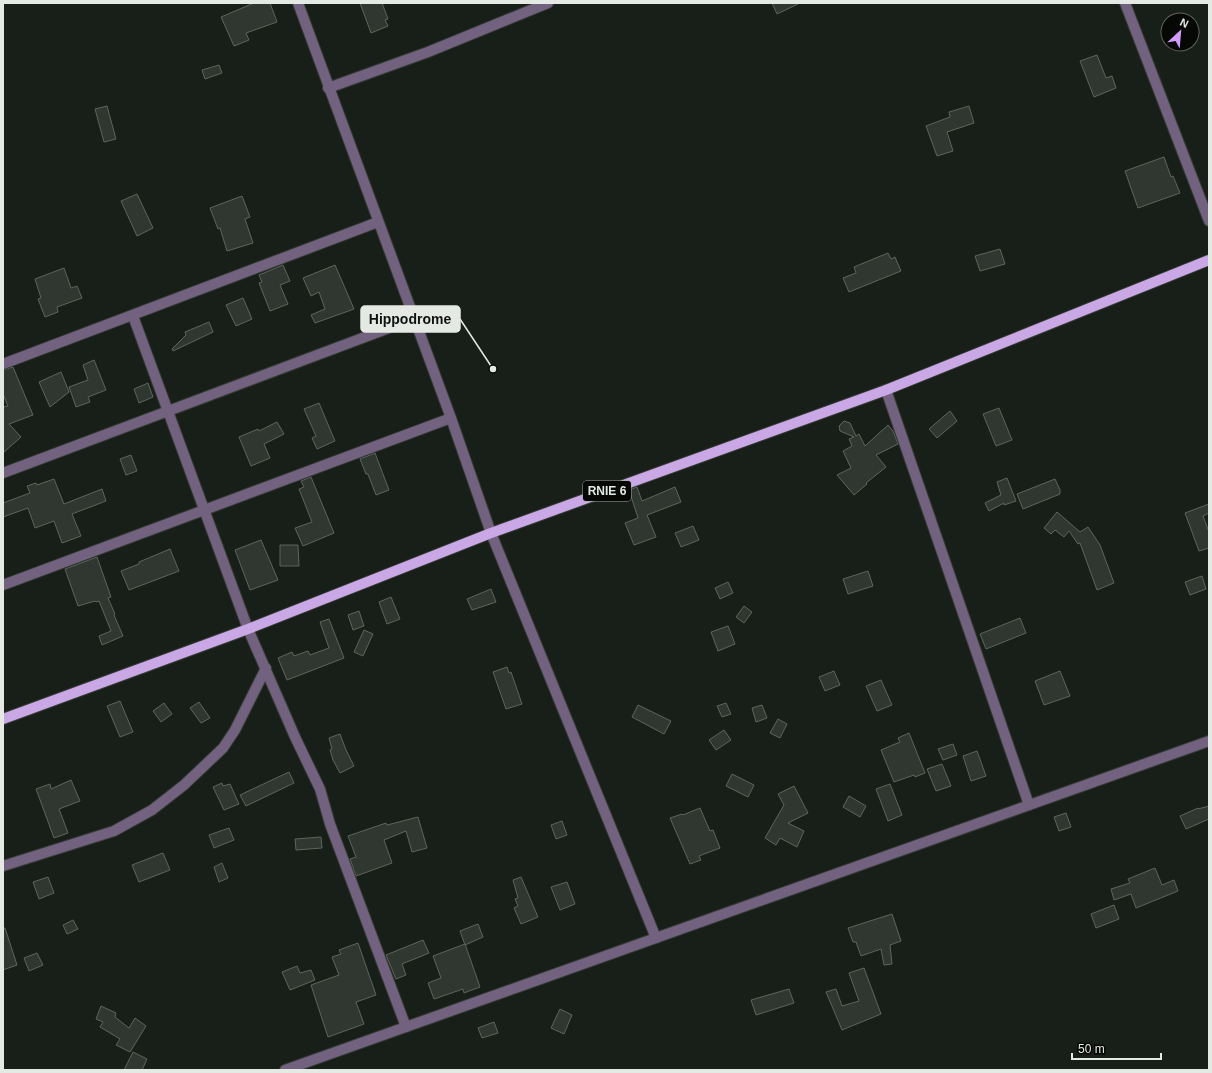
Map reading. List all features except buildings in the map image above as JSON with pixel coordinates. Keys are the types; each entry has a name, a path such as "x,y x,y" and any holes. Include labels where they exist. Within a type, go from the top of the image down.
{"main road":[{"name":"RNIE 6","path":"3,719 248,629 491,533 886,390 1209,260"}],"street":[{"path":"298,3 491,533 656,938"},
{"path":"328,88 428,52 548,3"},
{"path":"1125,3 1209,221"},
{"path":"3,364 378,222"},
{"path":"133,316 248,629 295,737 320,789 333,832 406,1027"},
{"path":"3,472 413,319"},
{"path":"886,390 1029,805"},
{"path":"3,585 450,418"},
{"path":"3,866 114,831 152,810 184,785 223,748 235,730 266,668"},
{"path":"285,1070 1209,741"}],"place":[{"name":"Hippodrome","path":"493,369"}]}
